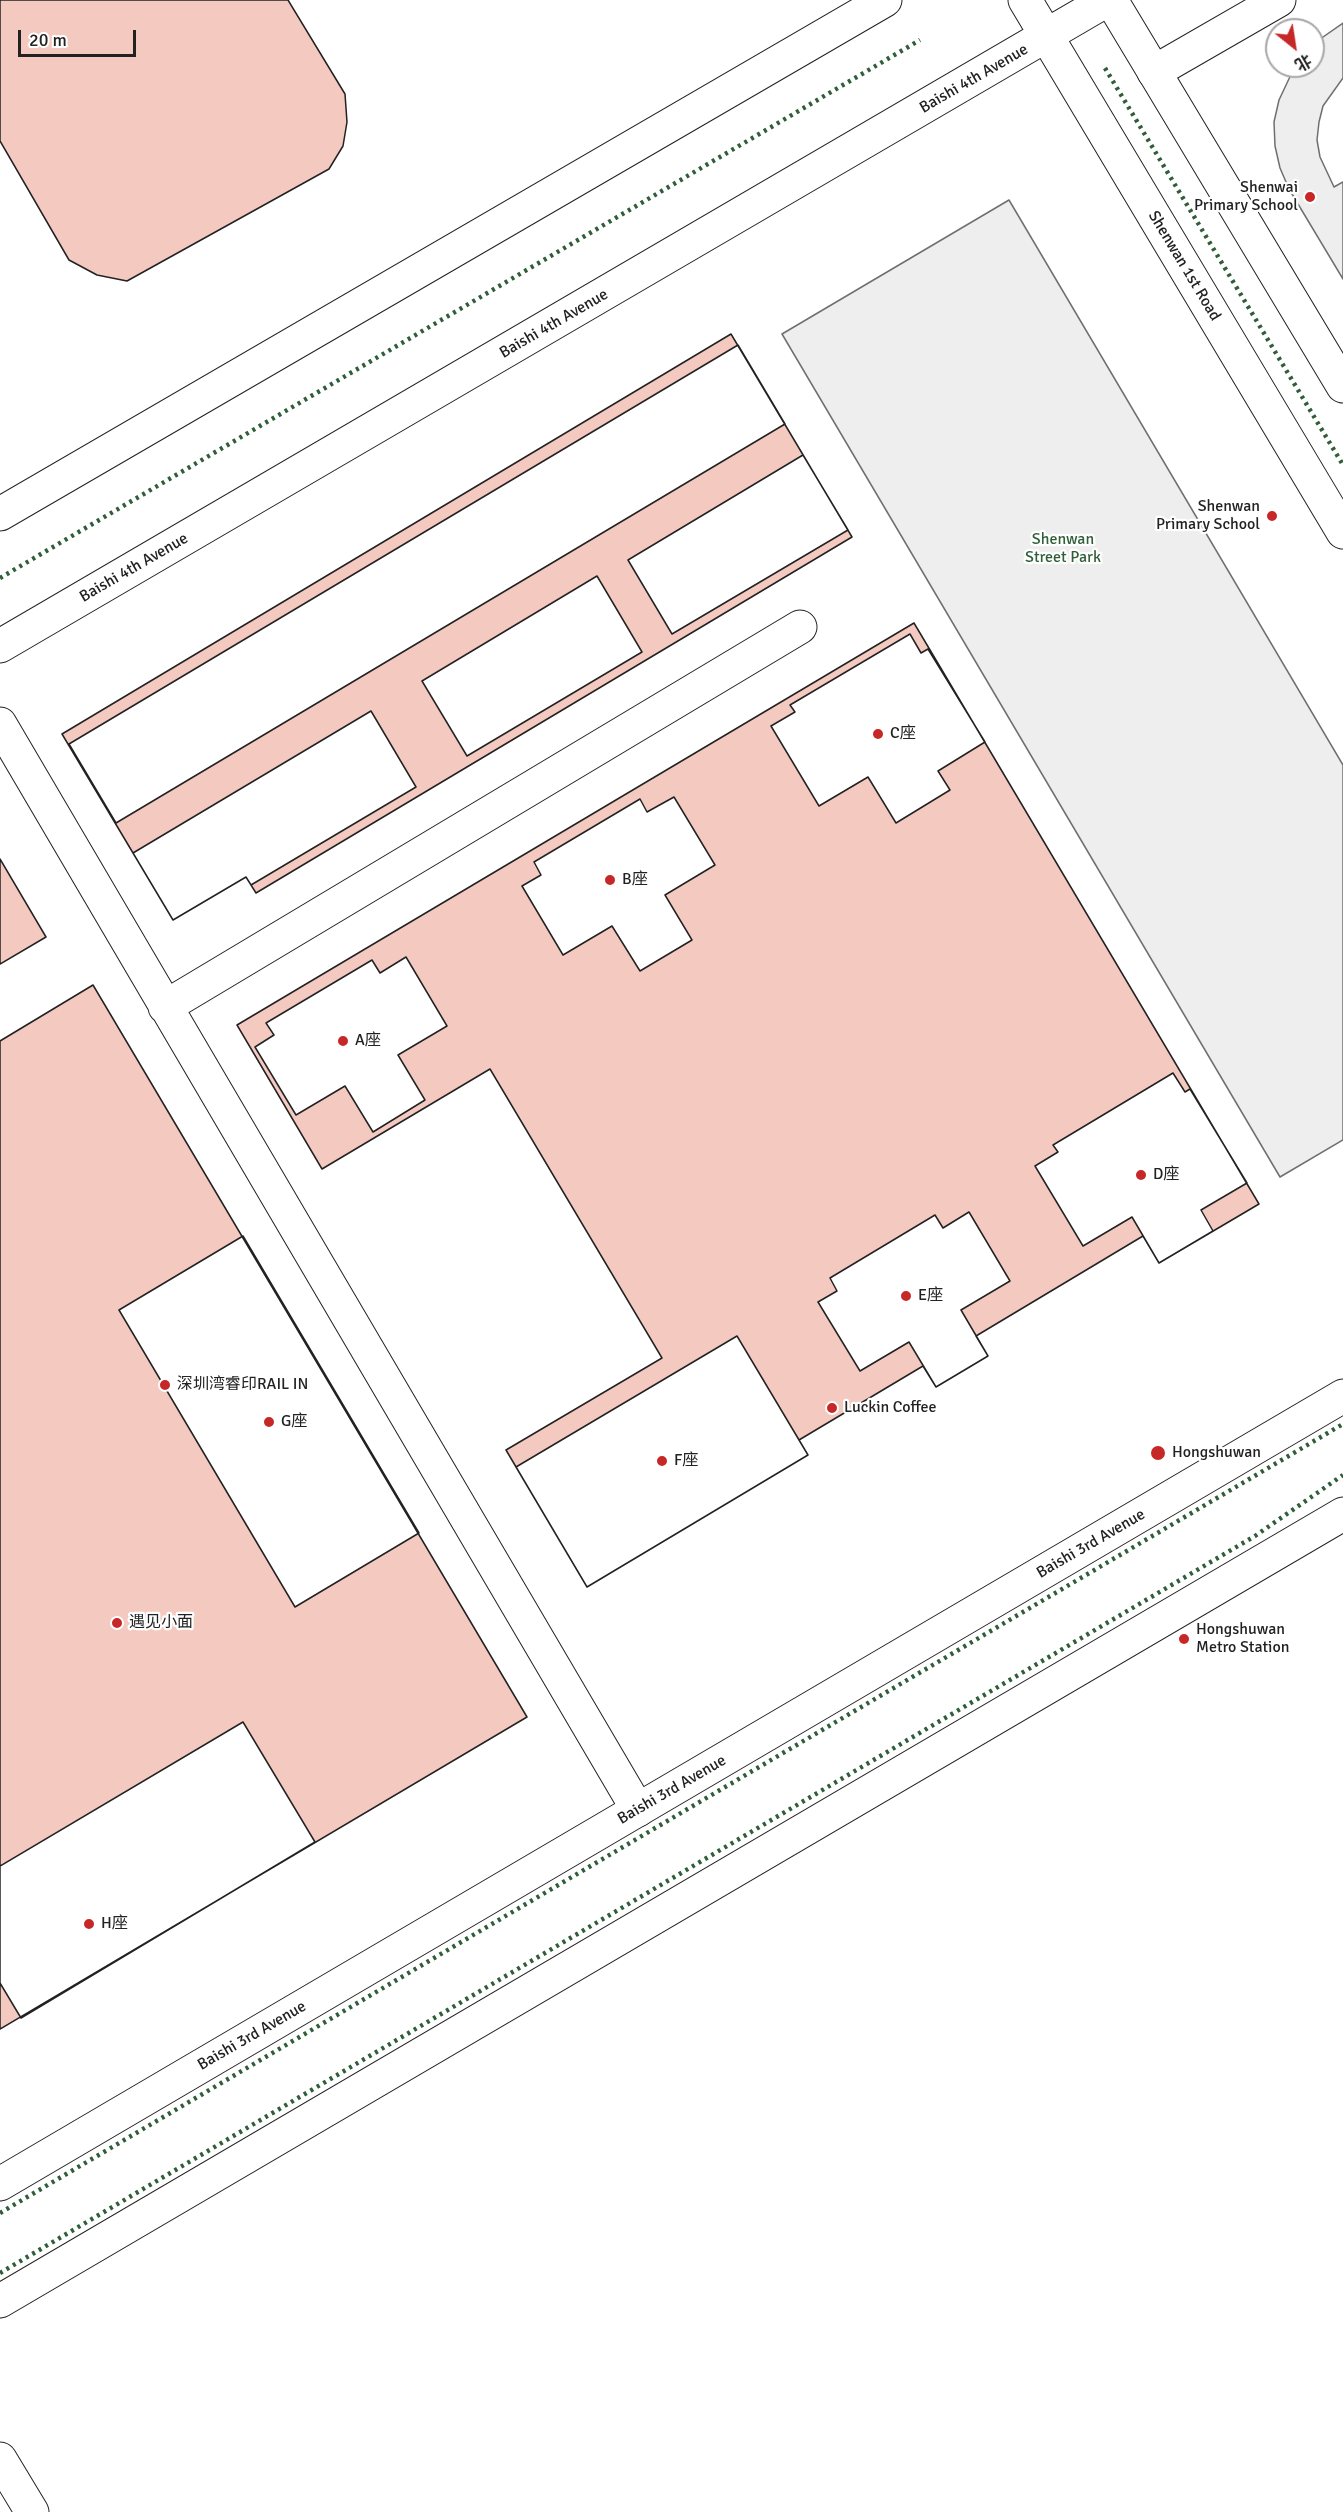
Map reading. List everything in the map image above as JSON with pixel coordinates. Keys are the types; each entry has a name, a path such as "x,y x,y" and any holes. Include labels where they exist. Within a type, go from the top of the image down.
{"street":[{"path":"0,514 885,0"},
{"name":"Shenwan 1st Road","path":"1025,0 1343,532"},
{"path":"1109,0 1343,386"},
{"name":"Baishi 4th Avenue","path":"0,646 1109,0"},
{"path":"1154,72 1279,0"},
{"path":"165,1007 800,627"},
{"path":"0,724 638,1809"},
{"name":"Baishi 3rd Avenue","path":"0,2184 1343,1396"},
{"path":"0,2301 1343,1514"},
{"path":"0,2459 32,2512"}],"green space":[{"path":"1343,23 1343,78 1323,106 1317,140 1320,157 1334,187 1343,182 1343,279 1289,189 1280,168 1275,146 1274,122 1279,100 1289,78 1325,78 1325,36"},
{"name":"Shenwan Street Park","path":"1009,200 1343,765 1343,1140 1280,1177 782,334"}],"building":[{"path":"0,0 288,0 345,94 347,122 343,146 329,169 127,281 97,275 69,260 0,141"},
{"path":"731,334 852,537 256,893 246,877 173,920 62,734"},
{"path":"738,345 785,424 116,823 69,744"},
{"path":"803,455 848,530 672,634 628,560"},
{"path":"597,576 642,652 467,756 422,681"},
{"path":"914,623 1259,1204 1159,1263 1143,1236 976,1336 988,1356 936,1387 923,1366 799,1440 808,1455 587,1587 506,1450 662,1358 490,1069 322,1169 237,1025"},
{"name":"C座","path":"910,634 921,653 928,649 985,742 938,771 950,790 896,823 868,777 819,806 771,726 795,712 790,705"},
{"path":"371,711 416,787 251,885 246,877 173,920 133,853"},
{"name":"B座","path":"674,797 715,865 665,895 692,940 640,971 612,926 563,955 522,886 541,875 534,862 640,799 647,812"},
{"path":"0,859 46,937 0,964"},
{"name":"A座","path":"406,957 447,1026 398,1055 425,1100 373,1132 345,1086 296,1115 255,1047 274,1035 266,1023 372,960 380,973"},
{"name":"深圳湾睿印RAIL IN","path":"93,985 527,1717 0,2029 0,1041"},
{"name":"D座","path":"1173,1073 1185,1092 1190,1089 1247,1183 1201,1210 1213,1231 1159,1263 1132,1217 1083,1246 1035,1166 1058,1152 1053,1145"},
{"name":"E座","path":"969,1212 1010,1281 961,1310 988,1356 936,1387 909,1342 860,1371 818,1302 837,1291 830,1278 935,1215 943,1228"},
{"name":"G座","path":"243,1236 419,1533 295,1607 119,1310"},
{"name":"F座","path":"737,1336 808,1455 587,1587 516,1467"},
{"name":"H座","path":"243,1722 315,1842 21,2018 0,1983 0,1866"}],"hedge":[{"path":"0,578 920,40"},
{"path":"1105,68 1343,465"},
{"path":"0,2213 1343,1424"},
{"path":"0,2273 1255,1536 1343,1475"}],"place":[{"name":"Shenwai Primary School","path":"1310,197"},
{"name":"Shenwan Primary School","path":"1272,516"},
{"name":"C座","path":"878,734"},
{"name":"B座","path":"610,880"},
{"name":"A座","path":"343,1041"},
{"name":"D座","path":"1141,1175"},
{"name":"E座","path":"906,1296"},
{"name":"深圳湾睿印RAIL IN","path":"165,1385"},
{"name":"Luckin Coffee","path":"832,1408"},
{"name":"G座","path":"269,1422"},
{"name":"Hongshuwan","path":"1158,1453"},
{"name":"F座","path":"662,1461"},
{"name":"遇见小面","path":"117,1623"},
{"name":"Hongshuwan Metro Station","path":"1184,1639"},
{"name":"H座","path":"89,1924"}]}
